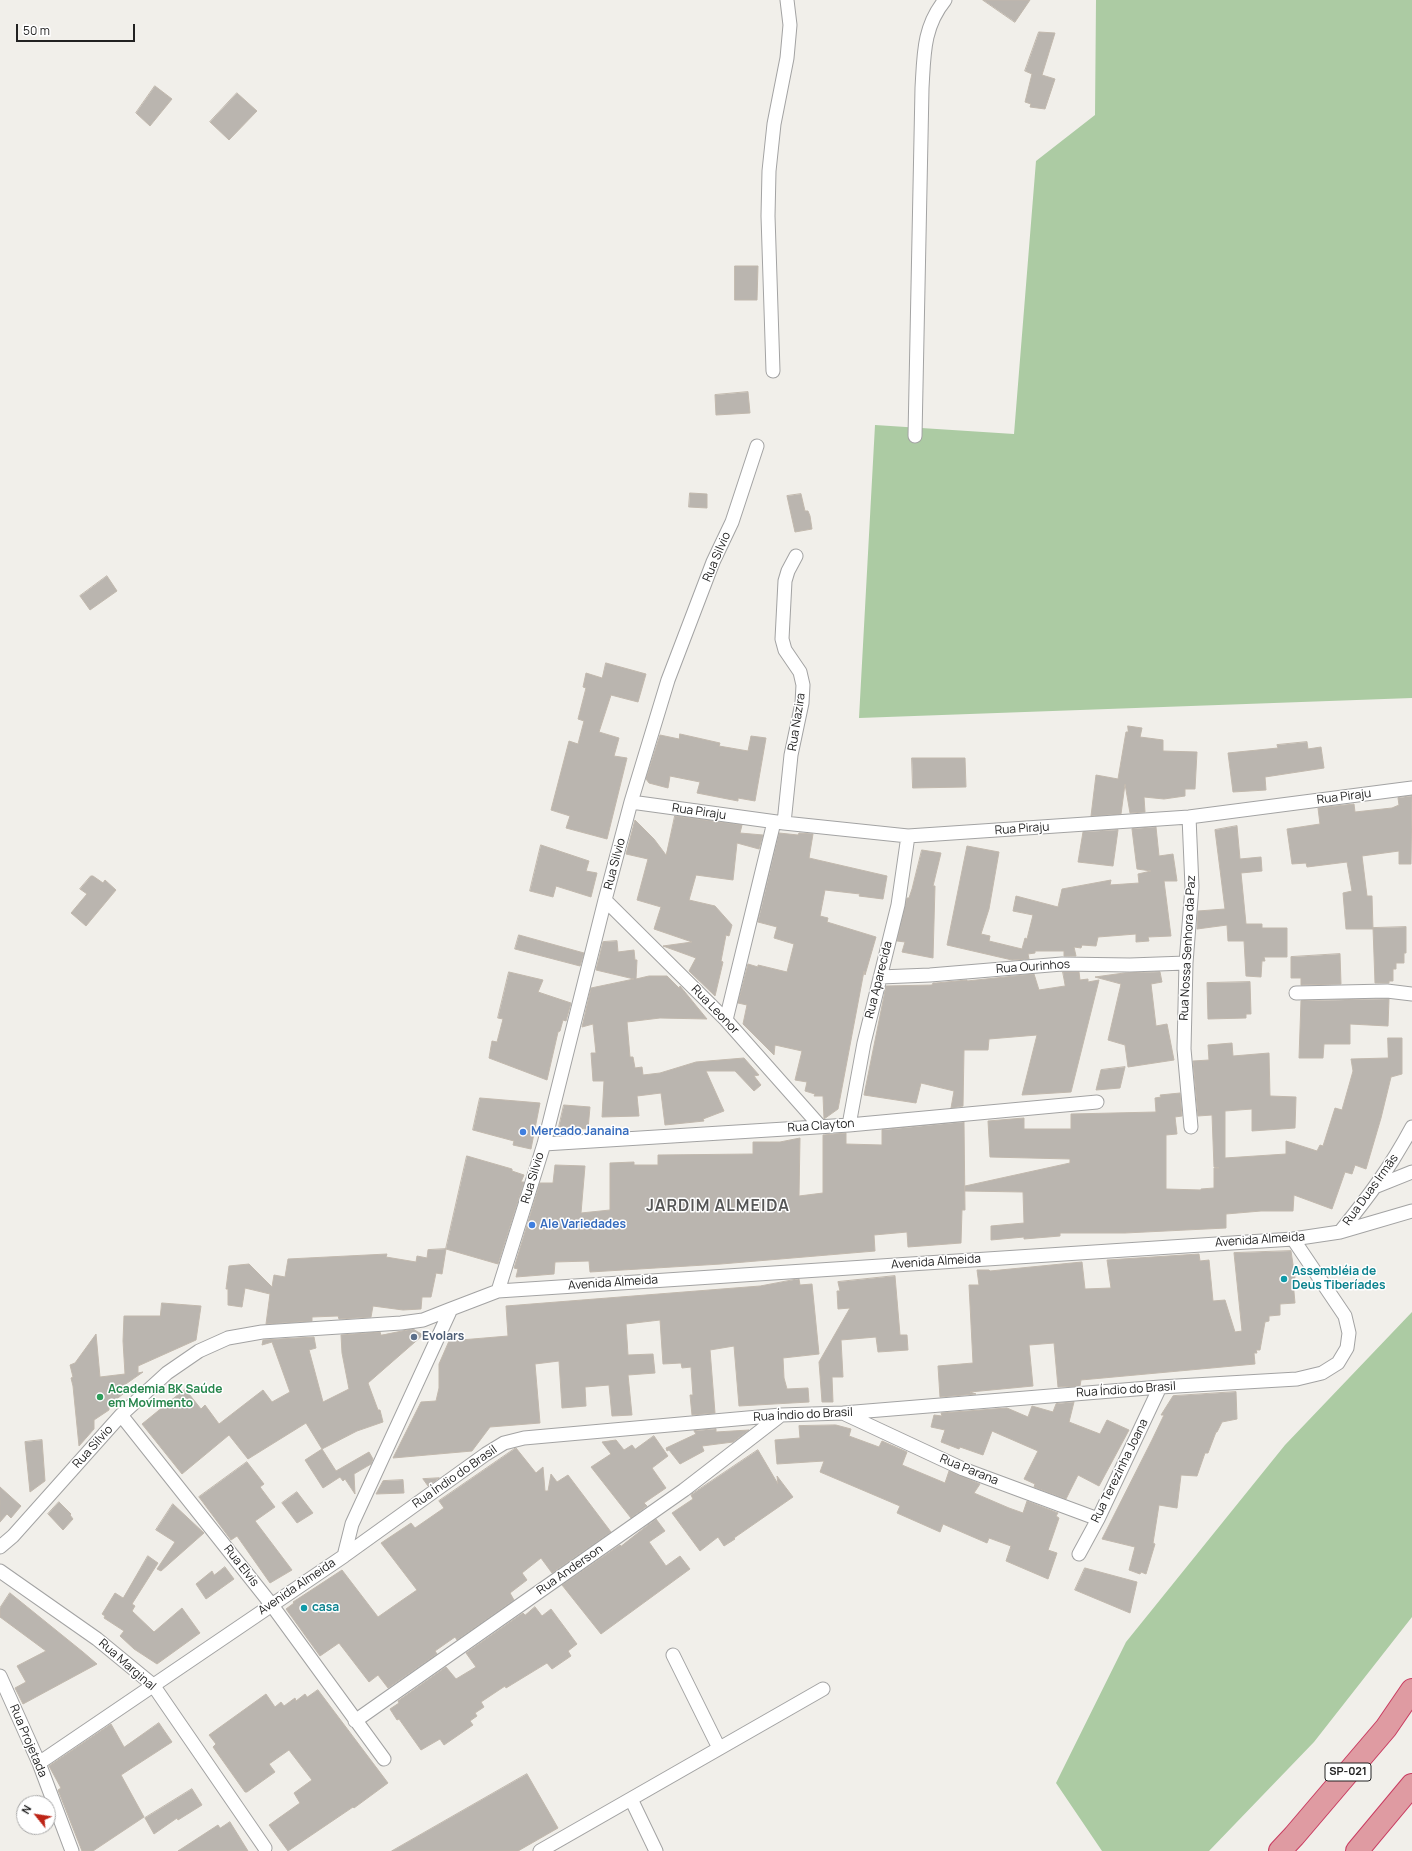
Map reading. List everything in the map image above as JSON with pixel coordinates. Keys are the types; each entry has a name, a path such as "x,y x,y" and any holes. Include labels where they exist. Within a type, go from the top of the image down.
{"highway":[{"name":"SP-021","path":"1280,1851 1386,1728 1412,1690"},
{"path":"1357,1851 1412,1785"}],"street":[{"path":"773,371 768,216 769,171 774,124 787,58 790,24 787,0"},
{"path":"915,436 922,88 925,47 934,13 945,0"},
{"name":"Rua Silvio","path":"498,1291 544,1144 631,802 668,680 713,562 732,522 757,446"},
{"name":"Rua Nazira","path":"726,1020 779,823 802,703 803,685 800,672 785,650 782,639 785,581 788,571 796,556"},
{"name":"Rua Piraju","path":"631,802 779,823 908,836 1189,816 1412,788"},
{"name":"Rua Nossa Senhora da Paz","path":"1189,816 1192,887 1186,963 1184,1049 1190,1127"},
{"name":"Rua Aparecida","path":"849,1125 864,1043 898,905 908,836"},
{"name":"Rua Leonor","path":"605,900 726,1020 820,1126"},
{"name":"Rua Ourinhos","path":"880,977 930,975 1062,964 1130,965 1186,963"},
{"path":"1296,993 1387,991 1412,994"},
{"name":"Rua Clayton","path":"544,1144 849,1125 1097,1102"},
{"name":"Rua Duas Irmãs","path":"1340,1232 1377,1186 1394,1160 1412,1126"},
{"path":"1377,1186 1412,1172"},
{"name":"Avenida Almeida","path":"39,1763 271,1604 344,1556 352,1524 451,1309 498,1291 1293,1239 1340,1232 1412,1211"},
{"name":"Rua Índio do Brasil","path":"344,1556 486,1454 504,1443 524,1438 782,1415 843,1414 1160,1387 1297,1379 1322,1373 1338,1363 1347,1348 1349,1333 1345,1316 1293,1239"},
{"name":"Rua Silvio","path":"0,1547 13,1536 121,1415 167,1373 199,1351 228,1338 262,1332 401,1323 423,1320 451,1309"},
{"name":"Rua Terezinha Joana","path":"1078,1554 1098,1519 1160,1387"},
{"name":"Rua Parana","path":"843,1414 963,1469 1098,1519"},
{"name":"Rua Elvis","path":"121,1415 271,1604 384,1759"},
{"name":"Rua Anderson","path":"355,1721 684,1490 782,1415"},
{"name":"Rua Marginal","path":"0,1571 97,1638 153,1685 265,1848"},
{"path":"673,1655 719,1748"},
{"name":"Rua Projetada","path":"0,1676 39,1763 72,1851"},
{"path":"540,1851 823,1688"},
{"path":"631,1799 656,1851"}],"green space":[{"path":"1096,0 1412,0 1412,698 859,718 875,425 1014,434 1036,161 1095,115"},
{"path":"1412,1312 1412,1617 1314,1742 1209,1851 1102,1851 1056,1783 1126,1642 1285,1445"}],"building":[{"path":"983,0 1030,0 1015,22"},
{"path":"1039,32 1055,33 1042,75 1055,79 1045,109 1030,107 1031,104 1025,102 1032,74 1025,71"},
{"path":"155,86 172,99 150,126 136,113"},
{"path":"237,93 257,111 229,140 210,122"},
{"path":"735,266 758,266 757,300 735,300"},
{"path":"748,392 750,413 716,415 715,395"},
{"path":"690,493 707,494 707,508 689,507"},
{"path":"801,494 805,511 808,511 810,516 812,529 795,532 787,496"},
{"path":"107,576 117,591 90,610 80,596"},
{"path":"606,663 646,674 638,702 611,695 599,732 619,738 614,756 627,758 607,839 566,828 570,816 551,810 569,741 578,744 584,721 578,719 586,688 583,687 586,673 602,678"},
{"path":"1128,726 1142,728 1140,737 1163,740 1163,751 1197,752 1195,789 1185,789 1185,796 1164,799 1144,797 1145,812 1130,813 1125,784 1121,814 1091,816 1096,775 1118,779"},
{"path":"680,734 720,743 719,746 748,751 751,736 766,738 755,801 738,798 738,801 697,793 700,782 670,776 668,788 649,783 646,779 660,735 679,739"},
{"path":"1307,742 1308,749 1321,747 1324,768 1265,777 1266,790 1233,792 1228,753 1278,748 1277,745"},
{"path":"912,758 965,758 966,787 913,788"},
{"path":"1412,796 1411,864 1399,864 1399,851 1362,856 1367,896 1372,896 1373,929 1346,929 1343,893 1352,891 1347,862 1307,867 1306,863 1292,864 1287,829 1320,824 1318,808 1354,804 1355,812 1392,808 1399,805 1398,798"},
{"path":"675,816 742,825 740,833 763,835 759,849 737,843 733,880 696,875 689,900 715,906 732,925 729,936 726,935 721,961 723,962 715,996 689,971 696,958 663,946 692,942 654,929 661,907 637,900 648,859 626,854 635,820 654,839 666,855"},
{"path":"1237,826 1240,859 1261,857 1262,871 1241,873 1246,924 1262,924 1262,928 1287,928 1287,957 1264,957 1265,961 1262,961 1261,977 1246,976 1244,941 1228,941 1227,925 1197,929 1198,911 1225,909 1215,830"},
{"path":"1156,827 1159,856 1173,854 1177,881 1164,881 1171,936 1148,937 1149,941 1136,942 1136,934 1098,937 1096,946 1082,945 1081,948 1074,947 1076,956 1064,956 1064,951 1035,951 1035,953 1028,954 1029,959 1012,960 947,945 967,846 999,852 989,909 981,934 990,936 989,941 1022,949 1025,938 1027,939 1033,915 1013,911 1016,896 1058,907 1062,889 1111,880 1110,885 1139,883 1138,874 1151,871 1137,869 1132,829"},
{"path":"1118,830 1113,866 1078,862 1083,832"},
{"path":"779,833 798,835 799,833 813,834 809,858 887,876 883,899 859,896 860,894 825,890 820,916 828,918 827,922 876,937 865,975 864,971 838,1109 824,1119 823,1096 814,1096 815,1094 805,1091 807,1082 795,1080 802,1051 775,1045 774,1055 743,1024 747,1005 738,1003 748,964 787,972 794,944 774,938 777,927 758,922"},
{"path":"541,845 589,861 586,871 597,873 591,897 556,886 553,897 530,891"},
{"path":"922,850 941,853 933,886 935,886 933,958 902,952 905,942 897,941 907,898 909,898 912,889"},
{"path":"91,876 103,883 105,880 116,890 86,926 71,913 87,894 80,889"},
{"path":"1406,927 1406,953 1404,953 1404,963 1396,963 1396,969 1393,969 1393,981 1389,981 1389,983 1375,983 1373,928"},
{"path":"519,935 584,953 580,966 515,949"},
{"path":"617,941 618,952 634,950 635,960 637,960 636,979 649,976 667,976 679,988 680,986 707,1019 660,1018 627,1022 630,1057 633,1057 635,1068 642,1067 643,1075 660,1073 696,1062 744,1058 759,1075 754,1076 761,1085 754,1091 735,1071 706,1071 724,1111 703,1119 704,1121 665,1125 661,1093 637,1096 639,1116 602,1117 604,1081 593,1081 591,1053 596,1053 593,1024 582,1027 591,988 634,979 596,970 603,942"},
{"path":"1340,954 1341,984 1301,985 1301,978 1291,978 1291,957"},
{"path":"509,972 543,980 538,992 571,1003 566,1021 563,1020 560,1031 558,1032 547,1080 489,1058 492,1041 497,1042 503,1019 498,1018"},
{"path":"1063,972 1079,972 1080,980 1088,979 1088,982 1099,980 1071,1092 1022,1095 1037,1035 989,1039 988,1050 964,1050 963,1106 951,1108 954,1091 921,1083 916,1103 864,1095 886,986 932,985 933,983 1034,974 1039,990 1065,986"},
{"path":"1160,972 1162,982 1151,984 1156,1026 1167,1024 1174,1060 1128,1067 1125,1045 1108,1040 1121,984 1095,977 1124,973"},
{"path":"1250,982 1251,1014 1246,1014 1246,1018 1208,1019 1207,983"},
{"path":"1389,999 1388,1026 1350,1024 1350,1044 1324,1044 1323,1058 1299,1058 1301,1001"},
{"path":"1388,1038 1402,1038 1402,1074 1391,1077 1366,1169 1355,1165 1352,1174 1345,1172 1332,1209 1294,1195 1293,1211 1261,1211 1226,1214 1226,1228 1125,1233 1060,1233 1060,1236 991,1240 991,1226 1024,1223 1023,1192 965,1191 965,1186 1070,1163 1070,1159 990,1157 988,1121 1024,1118 1024,1129 1071,1129 1071,1114 1156,1112 1155,1098 1161,1097 1160,1095 1180,1093 1182,1116 1175,1117 1177,1134 1166,1135 1166,1189 1201,1190 1214,1188 1214,1168 1219,1168 1214,1167 1212,1115 1198,1116 1193,1061 1209,1060 1208,1045 1232,1043 1233,1056 1269,1053 1270,1096 1296,1097 1295,1128 1252,1131 1252,1109 1225,1111 1225,1158 1286,1154 1286,1141 1317,1151 1320,1145 1323,1146 1335,1108 1342,1110 1353,1071 1351,1059 1388,1058"},
{"path":"1125,1067 1120,1088 1096,1090 1101,1070"},
{"path":"480,1098 540,1103 531,1149 513,1145 514,1141 473,1130"},
{"path":"564,1105 590,1107 588,1129 559,1127"},
{"path":"964,1122 965,1210 962,1210 961,1243 908,1247 907,1232 874,1235 875,1251 721,1264 590,1272 589,1261 555,1262 554,1274 516,1277 518,1269 514,1268 540,1183 553,1183 555,1165 585,1166 581,1213 610,1210 610,1163 634,1162 634,1165 658,1165 658,1155 753,1154 753,1142 780,1142 800,1138 799,1196 823,1193 823,1135 846,1133 846,1144 882,1145 882,1130"},
{"path":"467,1156 512,1169 512,1171 524,1175 521,1182 524,1182 498,1264 446,1249"},
{"path":"446,1249 442,1274 436,1273 431,1297 422,1297 421,1309 403,1310 373,1306 371,1317 339,1319 338,1316 312,1317 312,1321 266,1324 270,1294 245,1288 242,1307 228,1305 228,1289 226,1289 229,1266 249,1264 272,1287 274,1275 285,1277 288,1259 387,1254 386,1257 416,1262 417,1256 427,1258 428,1250"},
{"path":"1291,1251 1295,1278 1293,1281 1295,1303 1280,1304 1280,1315 1269,1316 1269,1321 1265,1322 1260,1350 1256,1350 1257,1353 1254,1353 1255,1364 1081,1380 1080,1386 1058,1387 1054,1343 1029,1345 1033,1386 970,1392 976,1394 940,1397 938,1366 973,1363 969,1285 979,1285 977,1270 990,1271 1082,1262 1085,1289 1111,1288 1107,1260 1199,1254 1200,1261 1209,1260 1213,1301 1225,1300 1235,1332 1242,1331 1234,1253"},
{"path":"895,1276 900,1335 907,1335 908,1350 878,1352 876,1337 841,1340 843,1377 832,1377 833,1402 822,1402 819,1362 850,1308 838,1309 837,1291 840,1291 838,1282"},
{"path":"799,1279 800,1285 812,1284 819,1354 783,1358 784,1378 787,1389 808,1388 809,1402 739,1406 734,1346 710,1350 715,1413 692,1415 690,1395 693,1395 691,1367 682,1368 681,1363 663,1364 660,1320 626,1324 628,1355 653,1354 655,1373 628,1375 632,1415 612,1416 609,1385 585,1387 586,1406 562,1408 559,1361 535,1364 540,1423 490,1427 472,1451 393,1458 421,1402 436,1401 439,1388 439,1364 449,1341 508,1336 506,1306 760,1286"},
{"path":"162,1303 201,1306 196,1340 138,1366 138,1373 143,1372 123,1386 123,1394 109,1405 109,1410 94,1420 94,1429 79,1446 71,1378 73,1377 70,1365 75,1363 96,1334 100,1377 125,1374 123,1341 124,1316 160,1316"},
{"path":"413,1329 423,1335 368,1383 378,1410 380,1410 383,1422 357,1431 322,1449 306,1423 248,1459 229,1435 182,1474 142,1424 185,1389 201,1409 205,1405 219,1424 263,1390 272,1402 290,1392 272,1342 262,1345 263,1340 314,1337 316,1348 309,1350 323,1402 349,1389 342,1353 341,1335 380,1332 381,1335"},
{"path":"1236,1392 1237,1419 1222,1422 1216,1432 1208,1453 1205,1453 1197,1476 1181,1475 1177,1508 1159,1505 1153,1543 1155,1544 1146,1574 1141,1572 1140,1574 1129,1570 1135,1547 1102,1539 1164,1415 1161,1415 1173,1396"},
{"path":"1074,1402 1069,1422 1100,1434 1107,1420 1129,1430 1099,1486 1078,1475 1066,1499 1034,1487 1035,1484 1024,1479 1038,1451 992,1431 983,1455 960,1447 959,1449 941,1442 945,1430 931,1427 934,1415 942,1416 941,1413 1007,1408 1028,1417 1032,1406 1053,1412 1056,1404"},
{"path":"836,1425 851,1429 849,1436 879,1447 882,1441 907,1452 902,1465 945,1483 949,1471 980,1484 974,1493 1009,1508 1023,1513 1027,1501 1058,1513 1056,1516 1059,1518 1048,1550 1057,1553 1048,1579 1006,1561 1011,1546 989,1538 987,1543 943,1524 940,1532 897,1513 900,1506 820,1472 824,1461 777,1464 775,1440 800,1438 799,1426"},
{"path":"716,1429 716,1432 749,1430 733,1442 702,1446 704,1451 680,1464 669,1450 667,1451 666,1448 696,1434 694,1431"},
{"path":"654,1436 668,1456 652,1468 666,1488 644,1503 647,1506 631,1518 591,1467 611,1454 602,1442 616,1440 624,1450 632,1445 635,1449"},
{"path":"42,1440 45,1481 30,1492 25,1442"},
{"path":"516,1448 536,1473 543,1467 545,1491 548,1491 551,1474 557,1482 568,1475 611,1532 552,1573 541,1558 522,1573 527,1580 510,1593 514,1600 457,1640 455,1637 435,1651 437,1654 388,1688 378,1675 369,1682 339,1643 320,1656 286,1609 294,1603 293,1602 342,1570 378,1617 417,1590 381,1543 411,1523 415,1528 444,1508 439,1501"},
{"path":"322,1449 336,1471 369,1452 373,1459 371,1464 354,1474 355,1494 345,1479 343,1481 340,1477 323,1488 305,1460"},
{"path":"758,1450 778,1484 777,1476 793,1497 724,1546 718,1537 700,1551 672,1513 693,1499 691,1495"},
{"path":"247,1462 264,1484 260,1487 275,1507 255,1521 292,1570 270,1583 237,1536 231,1540 199,1497"},
{"path":"439,1478 428,1486 423,1479"},
{"path":"403,1480 404,1493 376,1494 383,1481"},
{"path":"0,1487 21,1506 11,1518 7,1514 0,1522"},
{"path":"297,1492 313,1513 297,1523 282,1503"},
{"path":"59,1502 71,1514 70,1515 73,1519 63,1530 48,1514"},
{"path":"173,1504 204,1533 161,1571 157,1569 175,1542 156,1530"},
{"path":"656,1519 665,1531 649,1542 666,1566 680,1556 690,1569 601,1634 562,1585 620,1545 621,1546"},
{"path":"148,1556 158,1563 132,1604 135,1606 132,1611 154,1632 182,1608 200,1633 157,1664 134,1649 120,1636 124,1631 104,1618 105,1616 102,1614 115,1593 123,1598"},
{"path":"225,1567 234,1579 206,1599 196,1584 212,1571 214,1575"},
{"path":"1085,1568 1137,1582 1130,1613 1075,1590"},
{"path":"10,1593 97,1664 23,1704 15,1688 26,1682 17,1666 46,1651 0,1617 0,1608"},
{"path":"535,1607 542,1616 551,1609 577,1644 568,1651 571,1656 552,1669 547,1663 506,1688 505,1686 481,1702 484,1707 475,1713 477,1716 470,1721 473,1725 444,1745 440,1739 421,1750 390,1709 399,1703 398,1701 446,1667 456,1679 476,1667 466,1653 523,1613 525,1615"},
{"path":"318,1690 388,1783 354,1808 353,1807 288,1851 269,1825 300,1803 294,1793 312,1780 289,1750 269,1764 275,1772 245,1792 213,1747 216,1744 209,1735 266,1694 275,1707 281,1702 284,1706 295,1698 296,1701 305,1694 307,1697"},
{"path":"159,1723 172,1742 121,1775 144,1817 93,1851 82,1851 58,1790 61,1788 49,1766 111,1724 124,1747"},
{"path":"527,1774 558,1828 518,1851 392,1851"},
{"path":"192,1789 202,1805 178,1820 177,1818 154,1834 145,1818"},
{"path":"230,1822 248,1851 178,1851 218,1825 220,1828"}],"place":[{"name":"Mercado Janaina","path":"523,1132"},
{"name":"Ale Variedades","path":"532,1225"},
{"name":"Assembléia de Deus Tiberíades","path":"1284,1279"},
{"name":"Evolars","path":"414,1337"},
{"name":"Academia BK Saúde em Movimento","path":"100,1397"},
{"name":"casa","path":"304,1608"}],"district":[{"name":"JARDIM ALMEIDA","path":"718,1207"}]}
